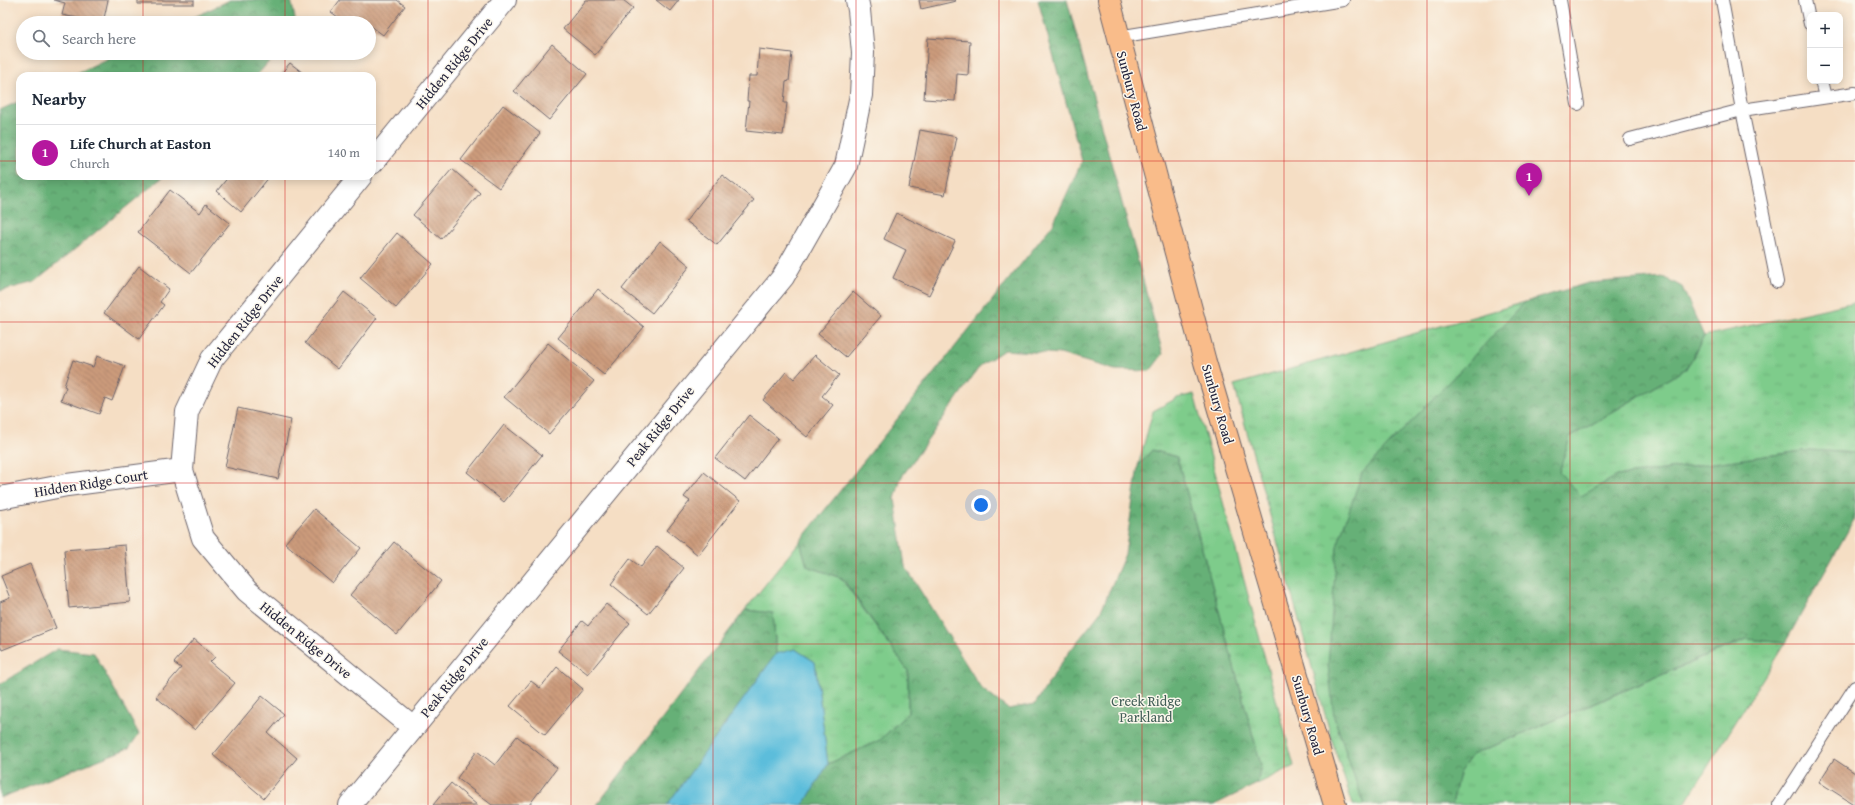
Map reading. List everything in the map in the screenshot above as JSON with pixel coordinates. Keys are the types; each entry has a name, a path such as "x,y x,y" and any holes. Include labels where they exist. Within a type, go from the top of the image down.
{"main road":[{"name":"Sunbury Road","path":"1109,0 1205,362 1335,805"}],"street":[{"name":"Hidden Ridge Drive","path":"376,158 505,0"},
{"name":"Peak Ridge Drive","path":"350,805 783,277 846,166 861,95 863,53 857,0"},
{"name":"Hidden Ridge Drive","path":"359,180 212,358 187,412 182,470 203,538 247,591 413,727"},
{"name":"Hidden Ridge Court","path":"0,498 67,485 182,470"}],"lane":[{"path":"1118,37 1343,0"},
{"path":"1560,0 1578,104"},
{"path":"1722,0 1742,110 1777,282"},
{"path":"1805,0 1808,12"},
{"path":"1822,84 1825,97"},
{"path":"1630,138 1742,110 1855,92"},
{"path":"1779,805 1855,687"}],"green space":[{"path":"230,0 291,0 294,16 197,16"},
{"name":"Creek Ridge Parkland","path":"1038,0 1067,0 1163,354 1150,371 1115,370 1060,354 1004,350 980,366 901,478 895,499 905,566 981,688 1008,709 1035,704 1066,656 1100,613 1125,554 1138,466 1152,450 1177,457 1261,765 1257,784 1214,805 802,805 806,801 828,764 880,740 908,713 908,671 842,578 807,566 800,541 1053,224 1082,161"},
{"path":"104,60 271,60 260,72 79,72"},
{"path":"16,103 16,180 159,180 35,282 0,291 0,110"},
{"path":"1664,277 1682,287 1704,336 1687,368 1570,437 1559,472 1581,496 1617,476 1810,450 1855,453 1855,518 1785,643 1746,639 1472,755 1459,773 1452,805 1364,805 1334,717 1328,665 1337,546 1362,473 1525,302 1588,283"},
{"path":"1525,302 1424,409 1334,717 1364,805 1353,805 1334,747 1234,385"},
{"path":"1855,302 1855,453 1810,450 1617,476 1580,497 1559,472 1570,437 1687,368 1704,336"},
{"path":"1194,394 1294,766 1257,784 1261,765 1177,457 1152,450 1138,466 1153,411 1177,398"},
{"path":"800,541 807,566 841,578 908,671 908,713 880,740 828,764 815,662 795,649 776,654 773,613 745,610"},
{"path":"745,610 773,613 776,654 667,805 597,805"},
{"path":"1747,639 1785,643 1684,805 1452,805 1459,773 1472,755"},
{"path":"57,649 94,653 139,734 129,748 0,798 0,684"}],"water":[{"path":"795,649 815,662 828,764 806,801 802,805 667,805 776,654"}],"building":[{"path":"54,0 108,0 105,16 62,15 65,3"},
{"path":"138,0 194,0 194,4 138,4"},
{"path":"340,0 397,0 405,6 383,35 376,30 376,16 336,16 331,12"},
{"path":"586,0 623,0 633,8 595,55 563,29"},
{"path":"656,0 679,0 670,11"},
{"path":"919,0 955,0 956,1 921,9"},
{"path":"928,38 970,41 968,75 957,74 955,101 924,99"},
{"path":"552,44 587,74 549,120 514,91"},
{"path":"759,49 792,53 789,81 786,82 784,103 787,103 783,135 746,131 749,101 747,101 749,76 757,76"},
{"path":"290,63 302,72 282,72"},
{"path":"503,105 540,133 499,188 461,160"},
{"path":"920,130 957,137 945,195 909,188"},
{"path":"452,169 480,193 441,239 413,215"},
{"path":"722,175 754,200 717,245 686,221"},
{"path":"226,180 267,180 241,212 217,191"},
{"path":"170,190 200,213 206,204 230,223 191,273 138,232"},
{"path":"896,213 955,241 929,295 893,278 906,250 884,239"},
{"path":"397,233 433,264 396,308 360,278"},
{"path":"660,241 690,266 652,313 622,289"},
{"path":"139,266 169,289 160,302 164,305 139,339 104,313"},
{"path":"598,289 644,327 604,375 558,338"},
{"path":"344,292 377,318 338,369 305,343"},
{"path":"853,292 881,316 846,357 818,334"},
{"path":"548,343 594,381 549,434 504,397"},
{"path":"815,355 839,375 822,396 833,405 807,437 763,400 786,372 794,379"},
{"path":"97,356 125,366 112,401 105,398 99,414 61,400 73,360 93,367"},
{"path":"238,408 291,420 278,479 225,467"},
{"path":"749,415 778,438 745,481 715,458"},
{"path":"504,425 542,455 504,502 467,472"},
{"path":"704,472 740,501 698,555 667,530 690,501 684,497"},
{"path":"314,509 361,548 332,583 285,543"},
{"path":"394,542 441,581 397,635 350,595"},
{"path":"125,545 130,602 69,608 64,550"},
{"path":"657,546 684,568 648,614 611,584 630,559 641,567"},
{"path":"30,564 56,628 2,650 0,645 0,602 10,598 1,576"},
{"path":"606,604 630,623 588,674 558,651 582,621 588,626"},
{"path":"194,639 215,657 210,662 235,683 195,730 156,697 181,668 174,663"},
{"path":"557,667 583,689 545,735 510,706 531,681 540,688"},
{"path":"262,696 284,714 268,733 297,758 264,798 213,755"},
{"path":"517,736 557,768 529,805 492,805 457,778 477,751 495,765"},
{"path":"1834,759 1855,773 1855,805 1819,782"},
{"path":"451,783 477,805 433,805"}],"place":[{"name":"Life Church at Easton","path":"1529,196"}]}
